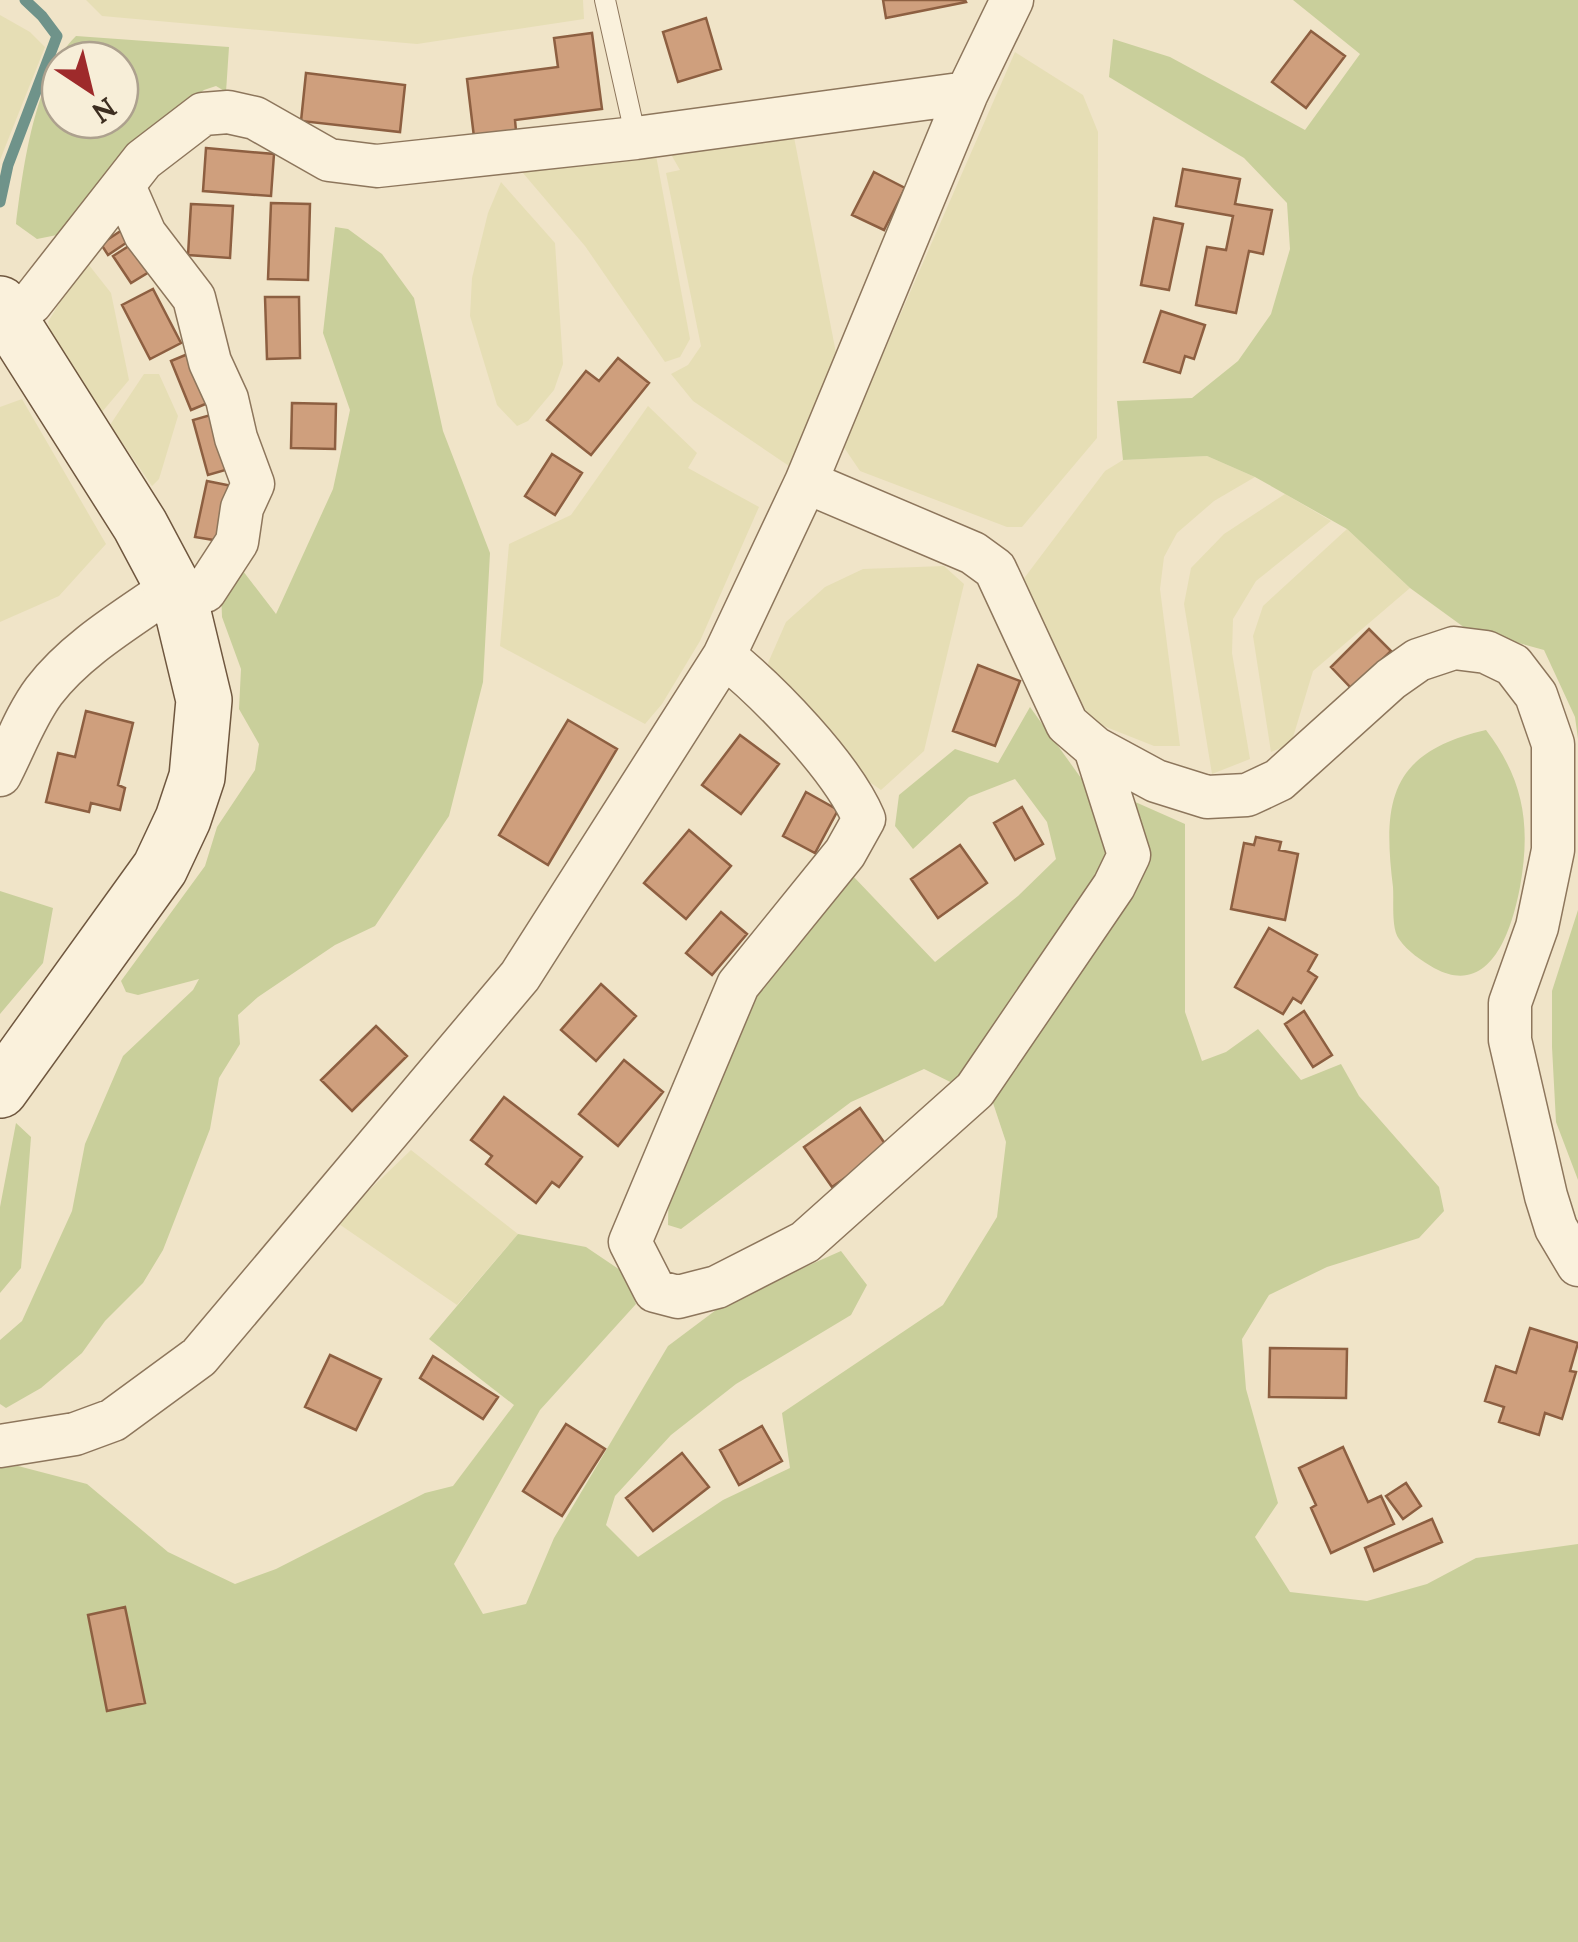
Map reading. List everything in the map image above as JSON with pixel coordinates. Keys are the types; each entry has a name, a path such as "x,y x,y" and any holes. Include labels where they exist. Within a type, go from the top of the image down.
{"street":[{"path":"0,1446 75,1434 113,1420 199,1357 520,976 724,656 806,482 966,94 1012,0"},
{"path":"0,1090 151,882 183,819 197,776 204,700 173,588 140,525 4,318 31,303 143,160 202,114 228,112 255,118 330,160 377,166 636,138 966,94"},
{"path":"0,774 42,694 64,669 119,624 173,588 205,591 237,542 242,508 253,484 227,399 210,362 194,298 145,234 124,186"},
{"path":"806,482 973,553 995,569 1067,724 1095,748 1156,781 1207,797 1247,795 1278,780 1391,679 1418,660 1454,648 1486,652 1513,664 1536,694 1553,744 1553,850 1537,927 1510,1003 1510,1040 1546,1196 1556,1228 1578,1265"},
{"path":"724,656 748,675 841,776 864,820 845,853 738,985 630,1242 654,1290 678,1297 717,1287 805,1242 975,1090 1114,886 1129,855 1095,748"}],"lane":[{"path":"604,0 636,138"}],"shaded area":[{"path":"86,0 583,0 584,19 417,44 102,16"},
{"path":"0,15 40,42 40,60 0,160"},
{"path":"1015,52 1083,95 1098,132 1097,438 1022,527 1007,527 860,471 843,446"},
{"path":"794,137 837,358 792,468 693,401 671,374 688,365 701,346 666,173 680,170 669,151"},
{"path":"655,150 690,339 680,357 665,362 585,246 517,166"},
{"path":"501,182 555,243 563,364 554,390 528,421 517,426 497,405 470,316 472,278 488,213"},
{"path":"85,260 111,293 129,380 102,412 55,347 48,322"},
{"path":"144,374 159,374 178,416 159,479 152,486 110,425"},
{"path":"22,399 106,544 59,596 0,622 0,407"},
{"path":"648,406 697,453 688,468 759,507 700,641 662,704 645,724 500,646 509,544 571,515"},
{"path":"1207,456 1255,477 1214,501 1177,533 1164,557 1160,589 1180,746 1154,746 1091,721 1022,581 1105,471 1123,460"},
{"path":"1285,494 1331,521 1256,581 1233,619 1232,653 1250,759 1212,774 1184,604 1191,568 1224,534"},
{"path":"1347,529 1410,588 1313,671 1291,744 1271,752 1253,636 1263,606"},
{"path":"944,566 964,584 924,751 881,790 851,769 773,683 768,663 786,622 825,587 863,569"},
{"path":"411,1150 518,1234 457,1305 336,1222"}],"green space":[{"path":"1293,0 1578,0 1578,739 1575,717 1544,650 1465,628 1410,588 1347,529 1255,477 1207,456 1123,460 1117,401 1192,398 1238,361 1271,314 1290,249 1287,203 1244,158 1109,77 1113,39 1170,57 1305,130 1360,54"},
{"path":"76,36 132,40 73,40"},
{"path":"140,41 229,47 226,92 216,86 204,90 140,137"},
{"path":"40,99 40,140 136,140 62,234 37,239 16,224"},
{"path":"335,227 348,229 382,254 414,298 443,431 490,553 483,682 449,816 375,926 335,945 238,1015 240,1044 219,1078 210,1129 163,1250 143,1283 105,1321 82,1353 41,1388 6,1408 0,1404 0,1340 22,1321 72,1211 85,1144 123,1056 193,990 199,979 138,995 126,992 121,981 205,866 217,827 255,770 259,744 239,709 241,669 222,617 221,591 243,571 276,614 333,489 350,410 323,333"},
{"path":"1030,707 1081,778 1185,824 1185,1012 1202,1061 1226,1052 1258,1029 1301,1080 1341,1064 1359,1096 1439,1187 1444,1211 1419,1238 1327,1267 1269,1295 1242,1339 1246,1389 1278,1503 1255,1537 1290,1592 1367,1601 1427,1584 1476,1558 1578,1544 1578,1942 0,1942 0,1468 18,1466 87,1484 168,1552 235,1584 276,1569 425,1493 453,1486 514,1405 429,1339 518,1234 586,1247 623,1272 636,1304 540,1410 454,1564 483,1614 526,1604 554,1538 668,1346 728,1301 841,1251 867,1285 851,1315 736,1384 671,1435 615,1496 606,1525 638,1557 723,1500 790,1468 782,1413 943,1305 997,1217 1006,1142 993,1103 924,1069 851,1102 681,1229 668,1225 669,1177 730,1033 767,978 852,875 935,962 1018,896 1056,859 1047,822 1015,779 969,797 913,849 895,826 899,795 955,749 998,763"},
{"path":"1486,730 1516,785 1524,823 1523,865 1511,922 1495,955 1470,974 1454,975 1420,959 1396,934 1390,856 1393,804 1412,766 1430,751"},
{"path":"0,891 53,908 43,963 0,1014"},
{"path":"1578,910 1578,1180 1556,1122 1552,991"},
{"path":"16,1123 31,1137 21,1268 0,1293 0,1207"}],"building":[{"path":"883,0 965,0 966,2 886,18"},
{"path":"706,18 721,69 678,82 663,32"},
{"path":"1311,31 1345,56 1306,108 1272,82"},
{"path":"592,33 602,109 515,120 516,131 474,137 467,79 558,67 554,38"},
{"path":"306,73 405,85 400,132 301,121"},
{"path":"206,148 274,154 271,196 203,191"},
{"path":"1183,169 1240,179 1235,204 1272,210 1263,254 1249,251 1236,313 1196,305 1207,247 1226,250 1233,216 1176,206"},
{"path":"874,172 905,188 884,230 852,215"},
{"path":"271,203 310,204 308,280 268,279"},
{"path":"191,204 233,206 230,258 188,255"},
{"path":"1154,218 1183,224 1169,290 1141,285"},
{"path":"125,228 132,239 108,255 101,244"},
{"path":"132,244 149,272 131,283 113,256"},
{"path":"153,289 181,343 150,359 122,305"},
{"path":"265,297 299,297 300,358 267,359"},
{"path":"1161,311 1205,325 1194,359 1185,356 1180,373 1144,362"},
{"path":"195,351 215,400 191,410 171,361"},
{"path":"618,358 649,383 591,455 547,420 586,371 599,381"},
{"path":"292,403 336,404 335,449 291,448"},
{"path":"214,414 229,469 208,475 193,420"},
{"path":"552,454 582,473 555,515 525,496"},
{"path":"207,481 232,486 220,541 195,537"},
{"path":"1369,629 1391,651 1352,689 1331,667"},
{"path":"978,665 1020,681 995,746 953,731"},
{"path":"86,711 133,723 118,785 125,788 120,810 91,803 89,812 46,802 58,753 75,757"},
{"path":"568,720 617,749 548,865 499,835"},
{"path":"740,735 779,764 741,814 702,785"},
{"path":"806,792 838,810 815,853 783,836"},
{"path":"1022,807 1043,844 1015,860 994,823"},
{"path":"689,830 731,866 686,919 644,883"},
{"path":"1256,837 1281,842 1279,850 1298,854 1285,920 1231,909 1244,843 1254,845"},
{"path":"960,845 987,883 938,918 911,879"},
{"path":"721,912 747,934 712,975 686,953"},
{"path":"1269,928 1317,955 1308,971 1317,977 1301,1003 1293,998 1283,1014 1235,987"},
{"path":"601,984 636,1016 596,1061 561,1030"},
{"path":"1304,1011 1332,1055 1313,1067 1285,1024"},
{"path":"376,1026 407,1056 352,1111 321,1080"},
{"path":"624,1060 663,1092 618,1146 579,1114"},
{"path":"504,1097 582,1157 559,1187 552,1182 536,1203 486,1164 492,1156 471,1140"},
{"path":"860,1108 888,1148 832,1187 804,1147"},
{"path":"1530,1328 1578,1343 1570,1371 1576,1372 1562,1419 1545,1413 1539,1435 1499,1422 1504,1407 1485,1401 1496,1366 1516,1373"},
{"path":"1270,1348 1347,1349 1346,1398 1269,1397"},
{"path":"330,1355 381,1379 356,1430 305,1407"},
{"path":"433,1356 498,1397 483,1419 420,1378"},
{"path":"566,1424 605,1449 562,1516 523,1491"},
{"path":"762,1426 782,1461 739,1485 720,1450"},
{"path":"1343,1447 1368,1502 1381,1496 1394,1524 1331,1553 1299,1468"},
{"path":"682,1453 709,1487 653,1531 626,1498"},
{"path":"1406,1483 1421,1506 1403,1519 1386,1496"},
{"path":"1432,1519 1442,1542 1374,1571 1365,1548"},
{"path":"125,1607 145,1703 107,1711 88,1615"}],"waterway":[{"path":"0,202 8,165 57,36 25,0"}]}
